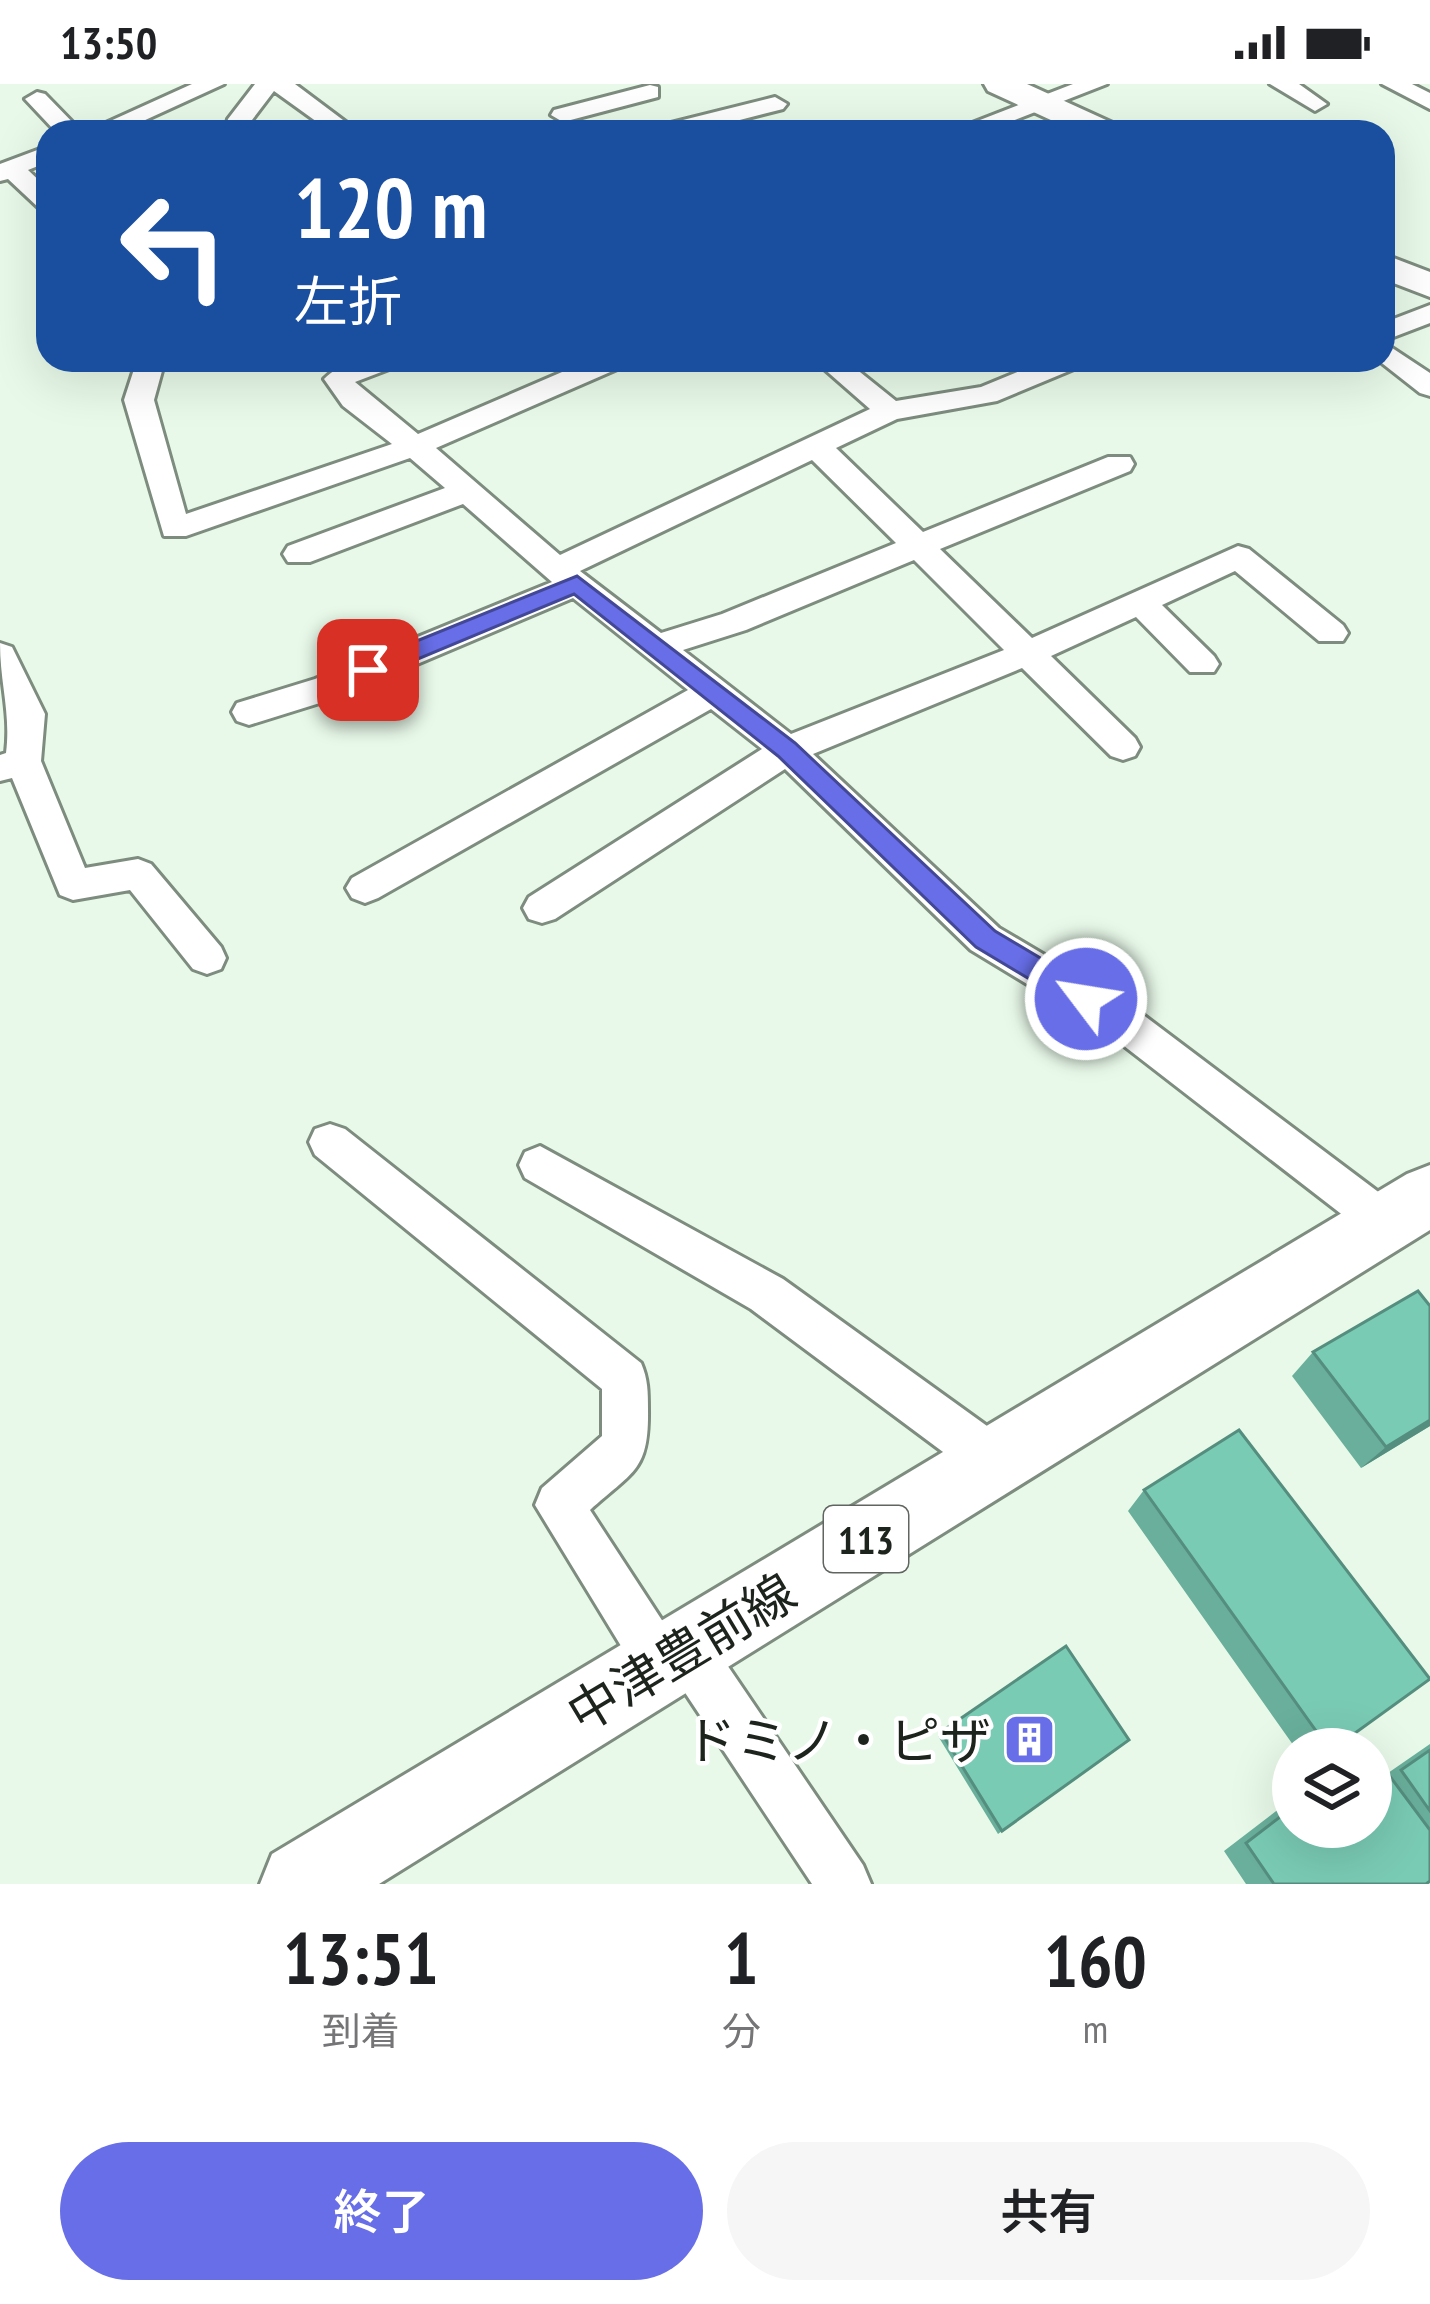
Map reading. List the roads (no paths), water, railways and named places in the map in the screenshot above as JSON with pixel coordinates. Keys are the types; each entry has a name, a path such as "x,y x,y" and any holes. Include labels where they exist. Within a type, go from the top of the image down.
{"main road":[{"path":"1000,84 1079,120"},
{"path":"1395,270 1430,286"},
{"name":"中津豊前線","path":"302,1884 1408,1209"}],"street":[{"path":"126,120 212,84"},
{"path":"240,120 267,84"},
{"path":"279,84 330,120"},
{"path":"549,84 568,120"},
{"path":"995,120 1095,84"},
{"path":"1282,84 1315,104"},
{"path":"1394,84 1430,102"},
{"path":"578,120 650,92"},
{"path":"37,99 58,120"},
{"path":"712,120 775,104"},
{"path":"36,158 6,170 36,194"},
{"path":"1395,329 1430,313"},
{"path":"1395,359 1430,387"},
{"path":"147,372 139,400 175,529 415,446 586,372"},
{"path":"356,372 338,379 353,400 787,750 985,939 1120,1020 1408,1209"},
{"path":"842,372 890,411"},
{"path":"249,712 327,688 567,576 890,411 987,394 1041,372"},
{"path":"816,446 1123,747"},
{"path":"656,647 734,622 1119,464"},
{"path":"299,554 468,491"},
{"path":"542,908 787,750 1028,653 1238,557 1331,633"},
{"path":"1140,602 1202,664"},
{"path":"0,655 28,714 12,764 73,885 138,874 206,958"},
{"path":"365,888 713,692"},
{"path":"330,1142 625,1379 625,1447 559,1505 844,1884"},
{"path":"540,1165 767,1294 995,1461"}],"place":[{"name":"ドミノ・ピザ","path":"1030,1740"}]}
